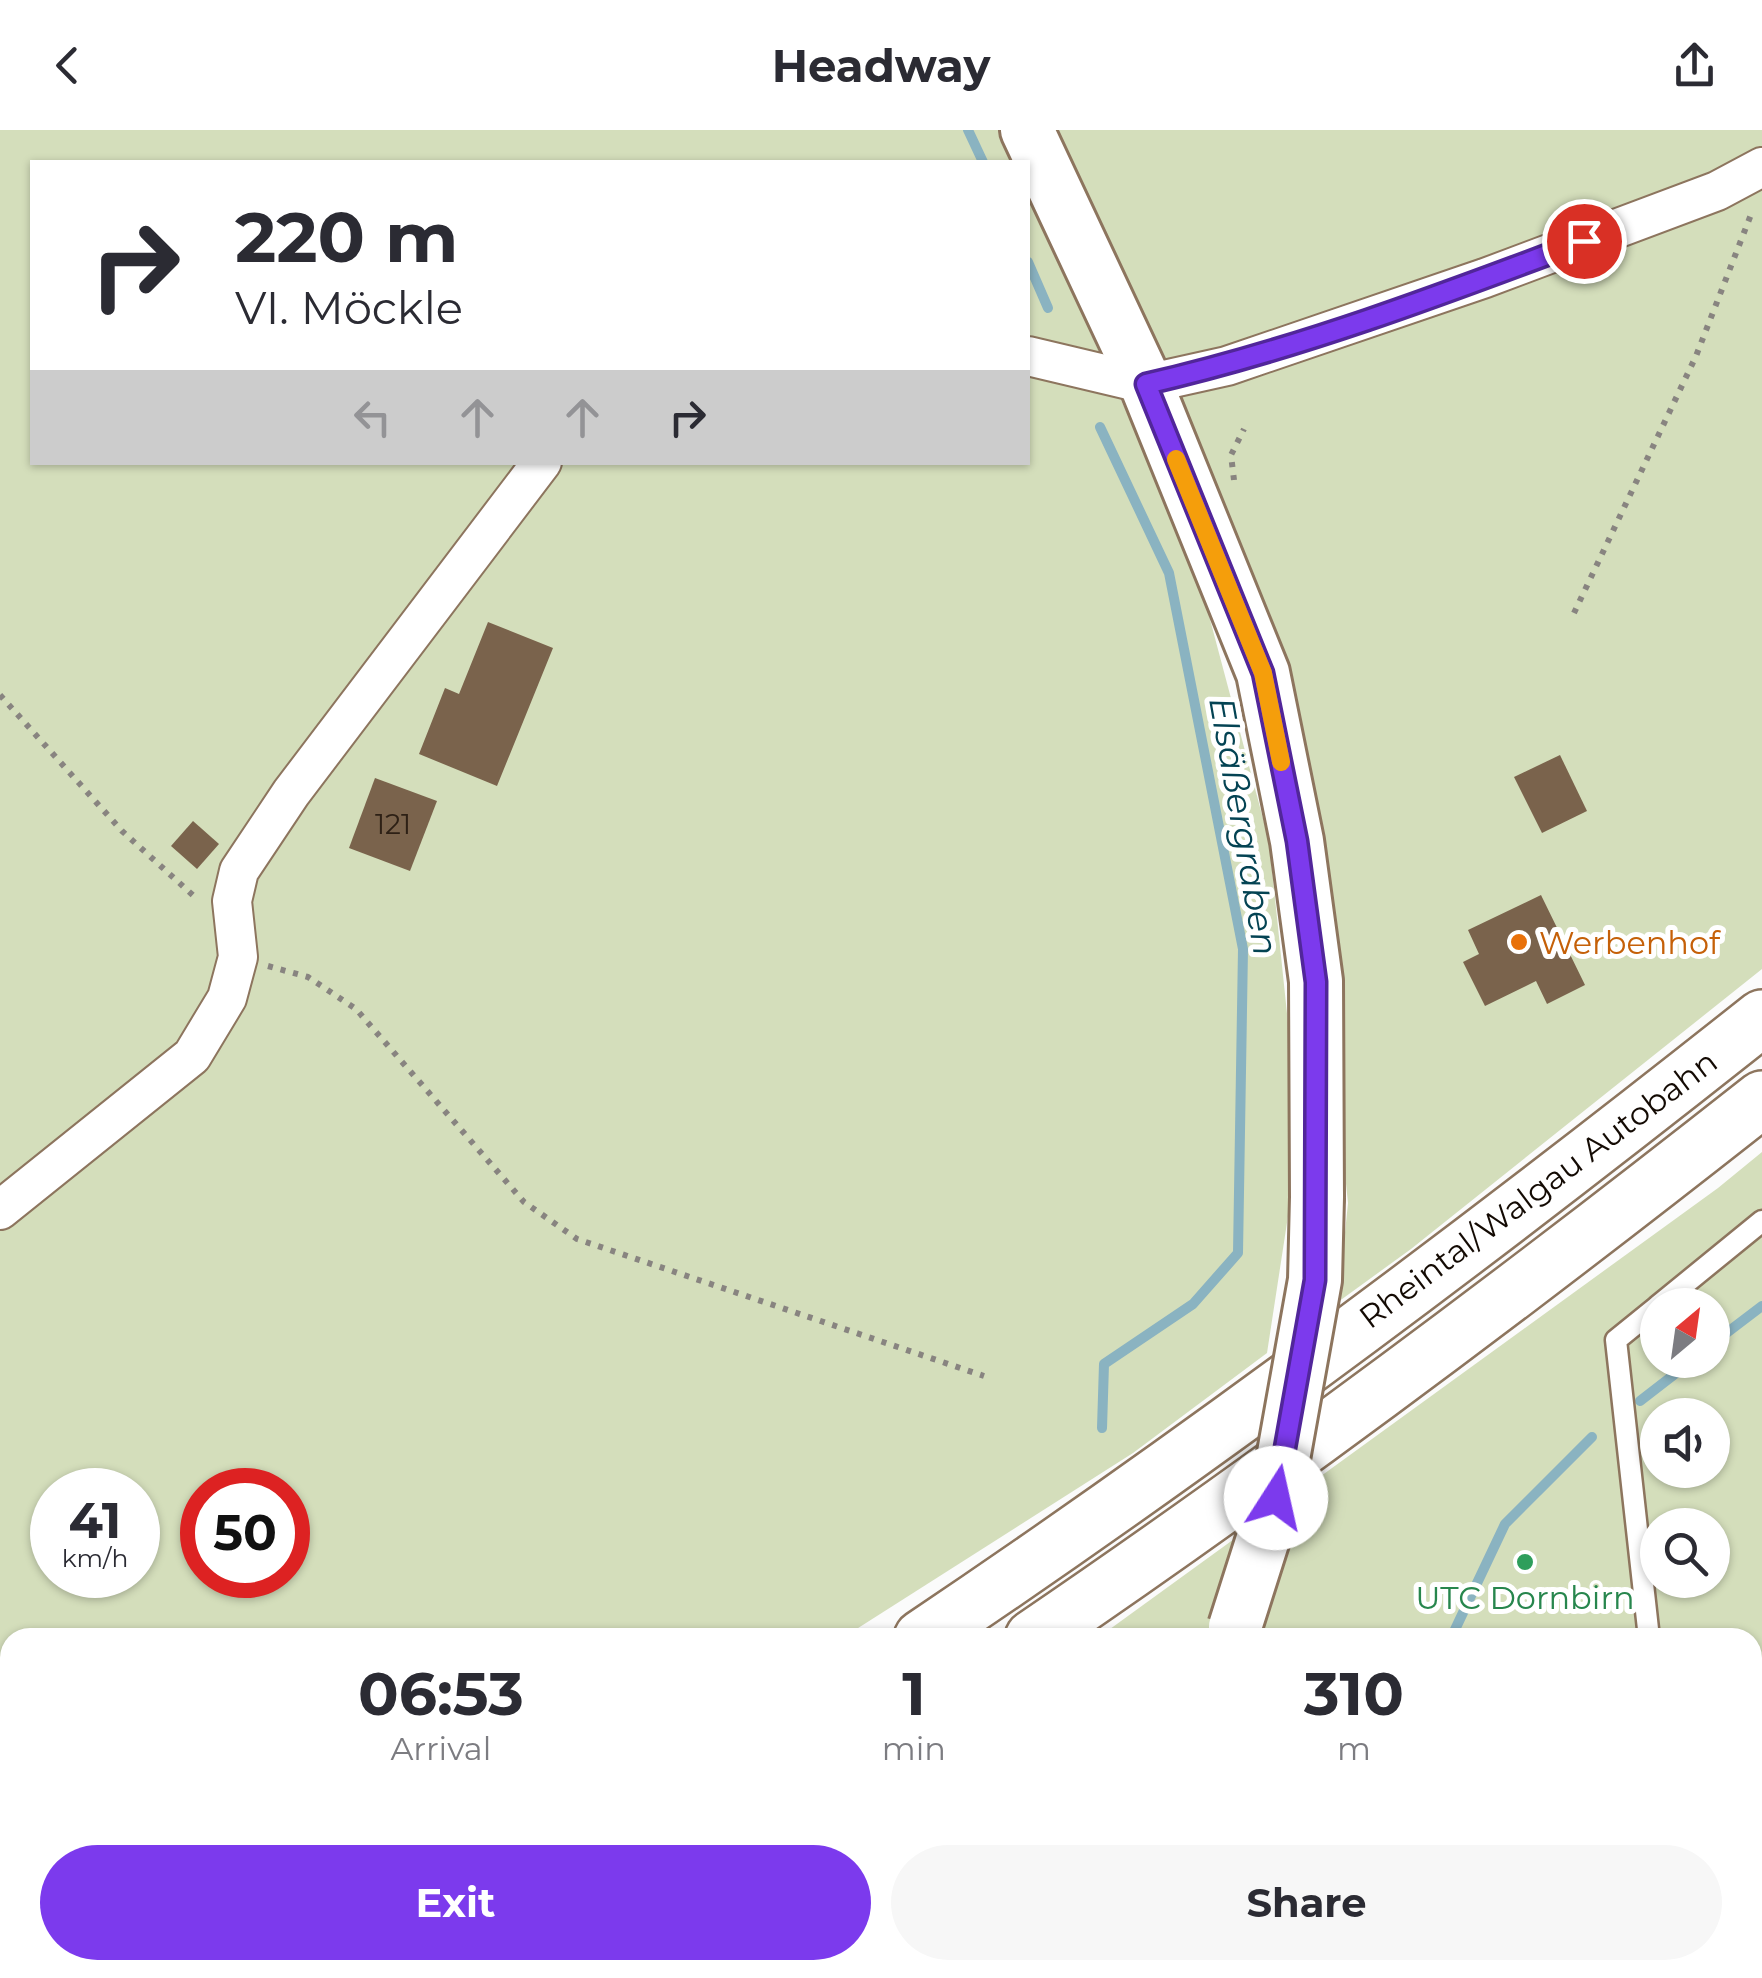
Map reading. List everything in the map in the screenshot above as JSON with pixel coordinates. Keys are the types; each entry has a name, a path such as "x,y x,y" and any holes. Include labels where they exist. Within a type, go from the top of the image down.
{"highway":[{"name":"Rheintal/Walgau Autobahn","path":"936,1628 1391,1304 1762,1018"},
{"name":"Rheintal/Walgau Autobahn","path":"1048,1628 1406,1372 1762,1099"}],"main road":[{"path":"1028,130 1146,384 1263,673 1297,841 1316,982 1315,1280 1276,1498 1234,1628"}],"street":[{"path":"1030,356 1146,384 1227,366 1485,278 1716,191 1759,168"},
{"path":"0,1210 192,1056 227,998 236,944 232,901 239,870 291,793 540,465"}],"lane":[{"path":"1680,1288 1762,1221"},
{"path":"1640,1321 1616,1340 1648,1628"}],"path":[{"path":"1574,613 1714,314 1751,217 1759,168"},
{"path":"0,695 122,831 236,944 308,978 356,1009 524,1202 577,1239 984,1376"}],"green space":[{"path":"0,130 998,130 1012,160 30,160 30,465 1030,465 1030,199 1195,563 1269,841 1300,1138 1267,1353 1133,1453 858,1628 0,1628"},
{"path":"1043,130 1762,130 1762,969 1411,1249 1338,1302 1348,1203 1308,816"},
{"path":"1762,1152 1762,1628 1111,1628 1718,1188"}],"building":[{"path":"488,622 553,648 497,786 419,754 445,688 459,694"},
{"path":"1560,755 1587,811 1542,833 1514,777"},
{"path":"375,778 437,801 410,871 349,848"},
{"path":"193,821 219,844 197,869 171,846"},
{"name":"Werbenhof","path":"1541,895 1585,985 1547,1004 1536,981 1485,1006 1463,962 1479,954 1468,930"}],"waterway":[{"name":"Elsäßergraben","path":"968,130 982,160"},
{"name":"Elsäßergraben","path":"1030,267 1048,308"},
{"name":"Elsäßergraben","path":"1100,427 1169,573 1243,949 1238,1253 1193,1304 1104,1364 1102,1428"},
{"path":"1730,1330 1762,1306"},
{"path":"1644,1398 1670,1378"},
{"path":"1456,1628 1505,1524 1592,1437"}],"slow traffic":[{"path":"1176,459 1263,673 1281,762"}],"place":[{"name":"Werbenhof","path":"1519,942"},
{"name":"UTC Dornbirn","path":"1525,1562"}],"route":[{"path":"1276,1498 1315,1280 1316,982 1297,841 1263,673 1146,384 1227,366 1584,241"}]}
